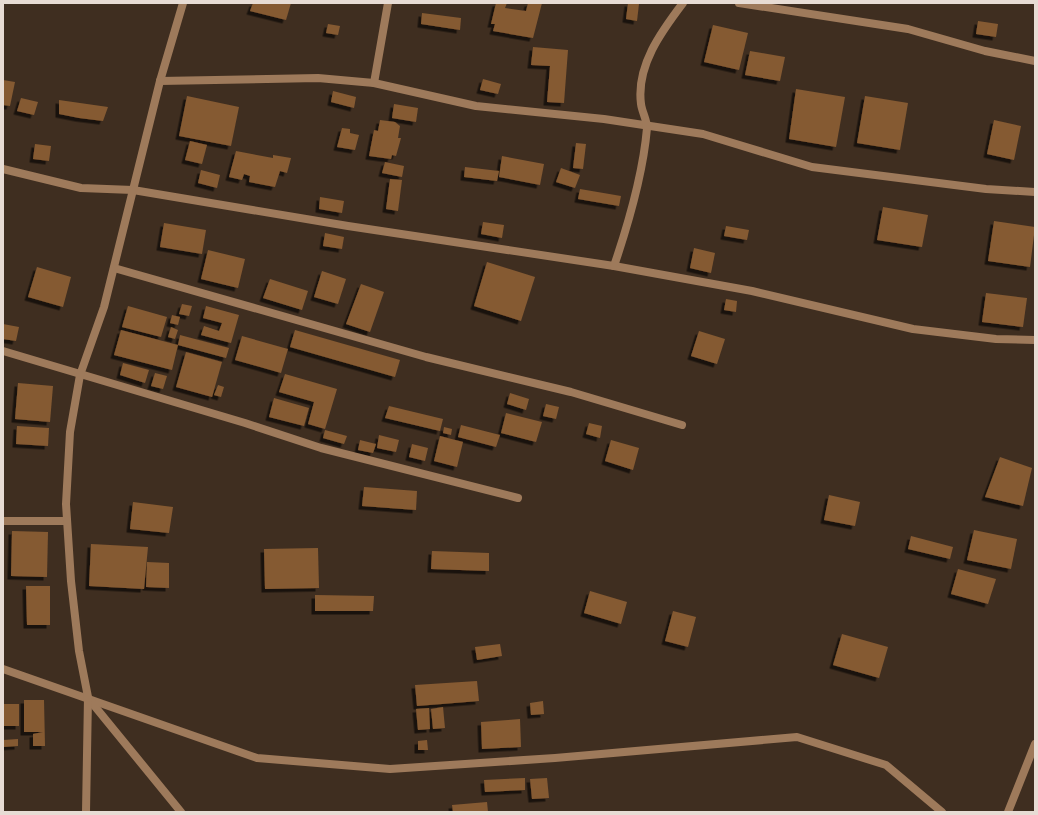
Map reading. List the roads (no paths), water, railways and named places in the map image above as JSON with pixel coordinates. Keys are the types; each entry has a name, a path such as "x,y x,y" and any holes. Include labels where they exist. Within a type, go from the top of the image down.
{"street":[{"path":"86,812 88,697 79,651 71,581 66,504 70,432 80,375 104,307 160,81 182,3"},
{"path":"374,83 388,3"},
{"path":"614,266 632,211 647,126 641,104 642,74 657,38 683,3"},
{"path":"739,3 908,28 985,51 1035,61"},
{"path":"160,81 318,78 374,83 476,106 604,119 703,134 812,167 986,189 1035,192"},
{"path":"3,169 81,188 133,190 348,226 614,266 752,291 913,329 996,340 1035,340"},
{"path":"114,268 426,357 571,392 682,425"},
{"path":"3,351 245,423 321,448 518,498"},
{"path":"3,521 67,522"},
{"path":"3,669 88,697 257,758 390,768 555,758 797,737 886,765 942,812"},
{"path":"88,697 181,812"},
{"path":"1008,812 1035,744"}]}
